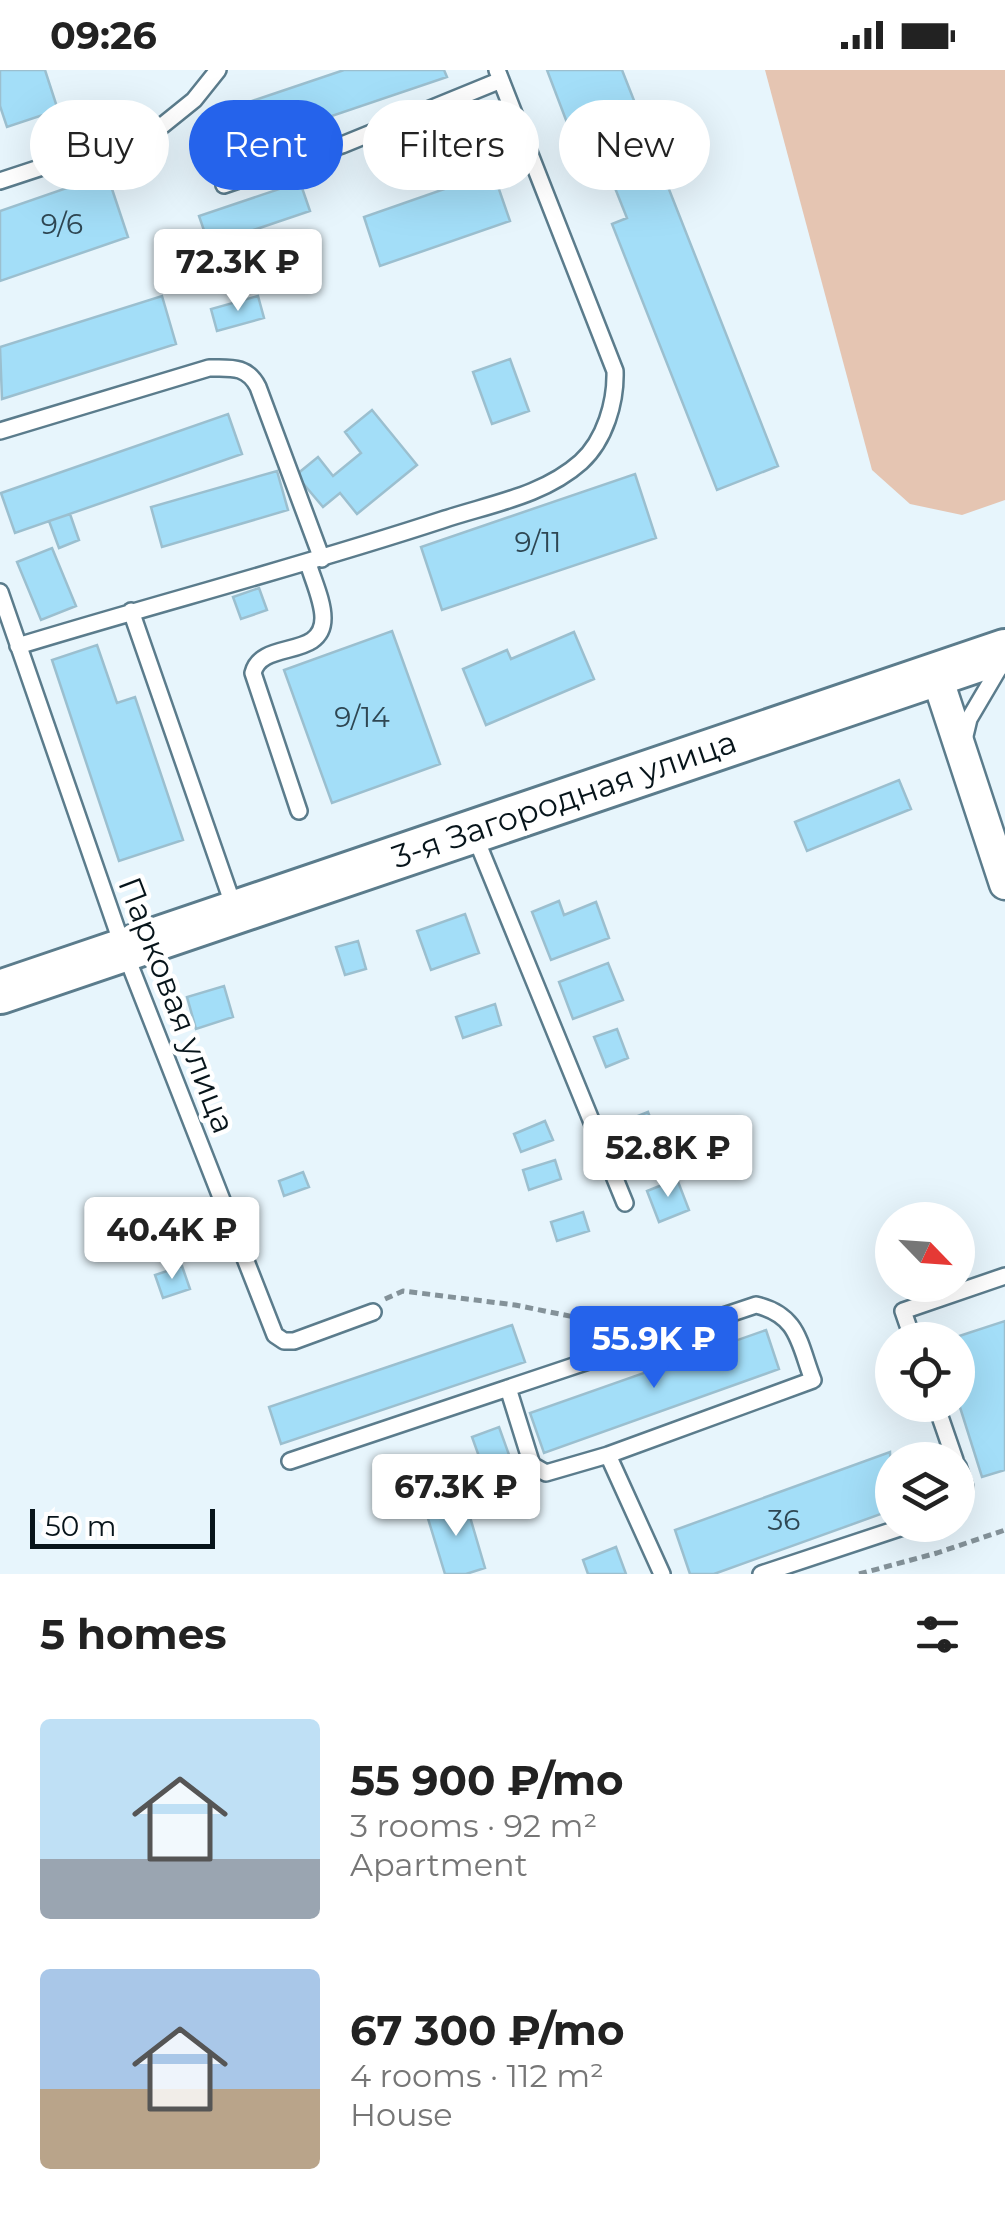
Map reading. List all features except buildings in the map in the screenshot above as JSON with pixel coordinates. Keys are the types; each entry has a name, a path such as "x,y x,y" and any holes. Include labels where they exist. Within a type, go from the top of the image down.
{"main road":[{"name":"3-я Загородная улица","path":"0,992 1005,651"}],"street":[{"path":"936,674 1005,884"}],"lane":[{"path":"0,181 158,128 194,100 218,70"},
{"path":"18,646 315,561 540,490 584,459 614,403 615,372 499,75 343,145"},
{"path":"0,430 208,368 240,368 252,375 315,561 324,615 321,632 308,644 263,657 255,664 253,673 299,811"},
{"name":"Парковая улица","path":"0,592 124,950 275,1335 284,1342 294,1341 373,1312"},
{"path":"131,611 236,913"},
{"path":"961,752 969,719 1005,660"},
{"path":"472,830 625,1203"},
{"path":"907,1322 903,1311 1005,1276"},
{"path":"290,1460 756,1305 772,1308 792,1324 813,1380 608,1455 546,1473 532,1465 508,1388"},
{"path":"608,1455 662,1574"},
{"path":"761,1574 875,1536"}],"path":[{"path":"373,1312 386,1298 403,1291 515,1305 664,1337"},
{"path":"860,1574 1005,1530"}],"shaded area":[{"path":"765,70 1005,70 1005,500 962,515 910,504 872,470"}]}
